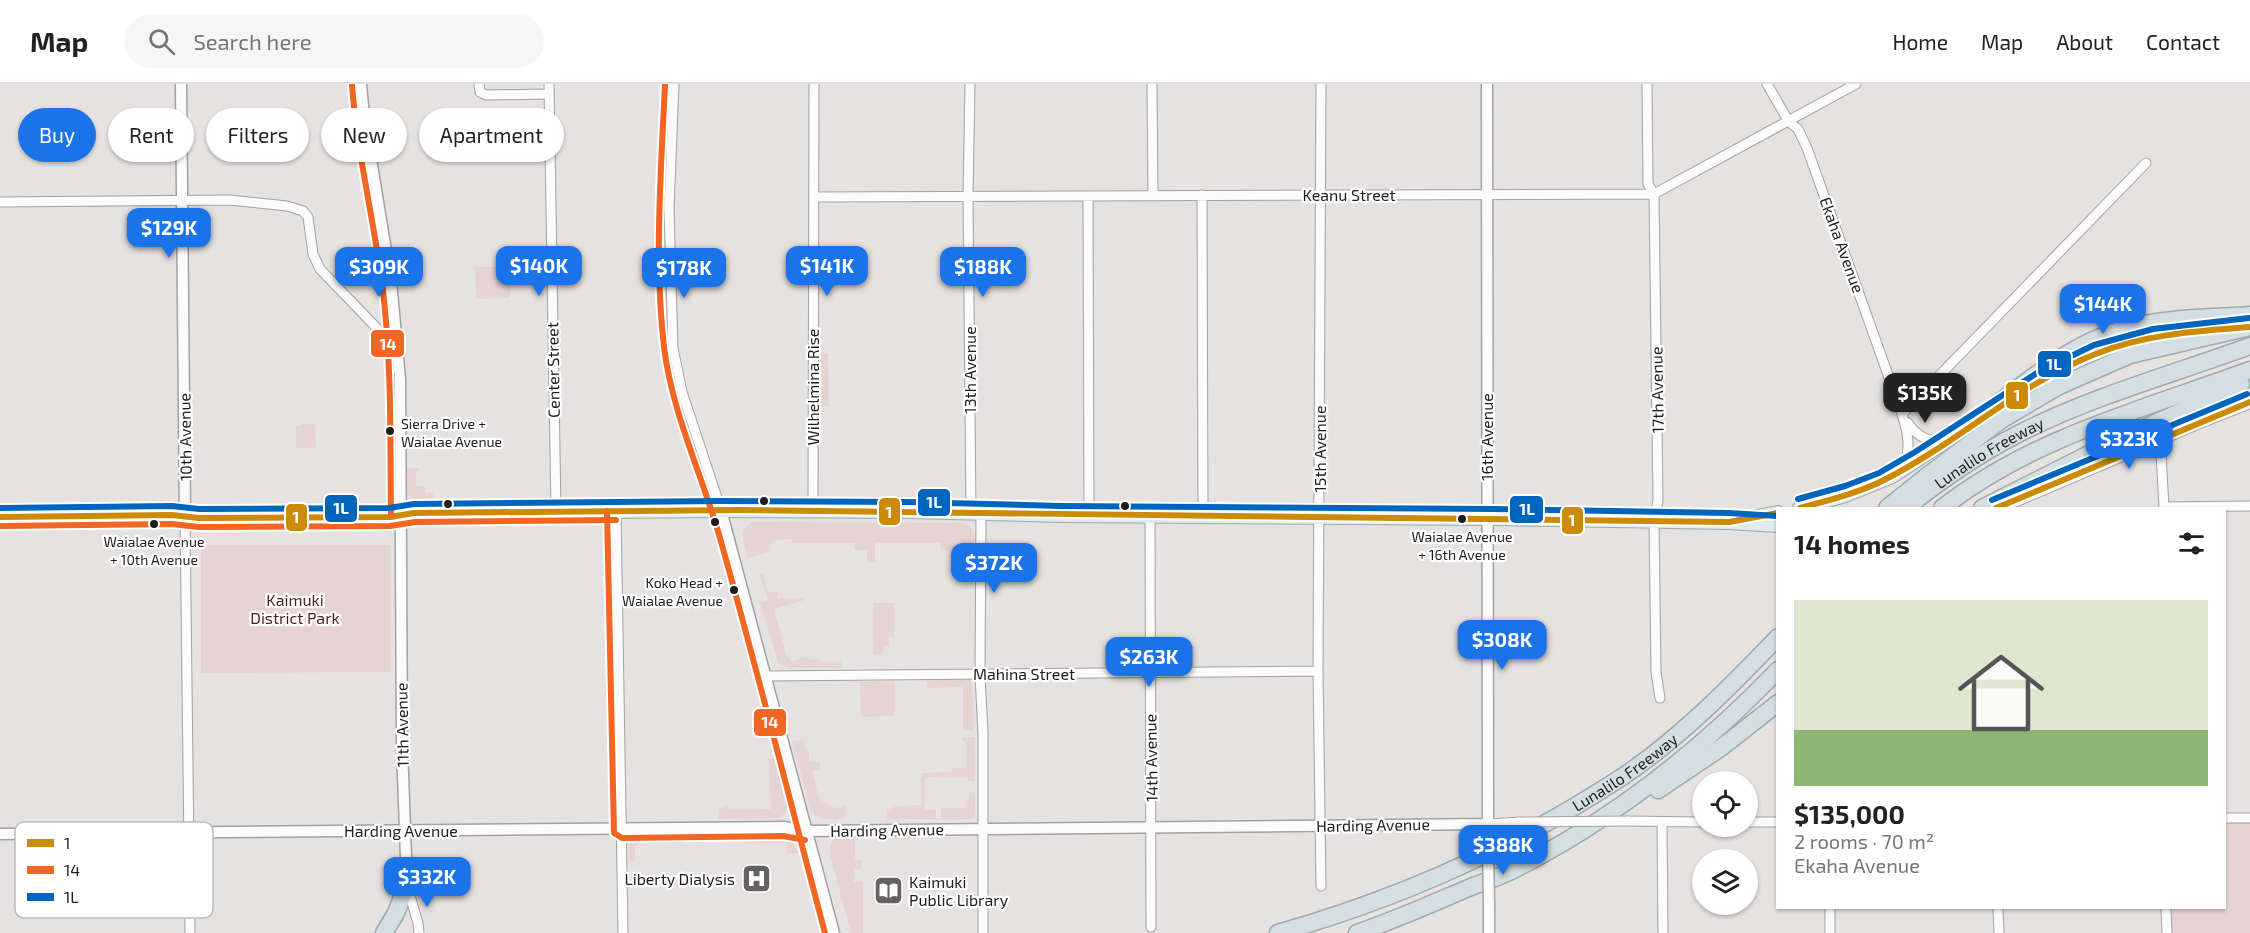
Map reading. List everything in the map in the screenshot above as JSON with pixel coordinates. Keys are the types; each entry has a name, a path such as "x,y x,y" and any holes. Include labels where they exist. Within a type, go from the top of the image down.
{"highway":[{"path":"1980,418 2035,376 2093,340 2129,327 2175,320 2250,315"},
{"path":"1888,507 2001,420 2059,386 2130,355 2250,327"},
{"name":"Lunalilo Freeway","path":"1907,507 1960,468 2018,434 2077,407 2250,346"},
{"name":"Lunalilo Freeway","path":"1944,507 2000,470 2057,440 2116,416 2220,387 2250,370"},
{"path":"1984,507 2220,387 2250,380"},
{"name":"Lunalilo Freeway","path":"1278,933 1378,901 1439,876 1503,845 1622,777 1673,737 1723,693 1776,639"},
{"name":"Lunalilo Freeway","path":"1357,933 1516,869 1586,828 1662,775 1714,731 1776,672"},
{"path":"1516,869 1571,842 1636,804 1722,747 1776,706"},
{"path":"384,933 396,913 407,885"}],"main road":[{"path":"1803,507 1845,495 1892,477 2046,377 2097,353 2126,343 2166,334 2250,327"},
{"path":"1998,507 2250,402"},
{"path":"0,517 172,515 185,517 351,517 414,513 721,510 1488,518 1776,525"},
{"path":"1729,522 1776,513"}],"street":[{"name":"10th Avenue","path":"181,84 188,822"},
{"name":"11th Avenue","path":"361,84 364,116 390,272 398,350 404,831 407,885 419,933"},
{"path":"479,84 479,90 483,94 548,94"},
{"name":"Center Street","path":"549,84 556,512"},
{"path":"674,84 669,208 673,348 682,392 721,510 834,933"},
{"name":"Wilhelmina Rise","path":"813,511 814,84"},
{"name":"13th Avenue","path":"970,84 968,196 980,675 983,933"},
{"path":"1152,84 1153,195"},
{"name":"15th Avenue","path":"1321,84 1318,671 1322,886"},
{"name":"16th Avenue","path":"1487,84 1489,933"},
{"name":"17th Avenue","path":"1647,84 1648,184 1654,194 1658,501 1654,521 1656,672 1660,698"},
{"name":"Ekaha Avenue","path":"1767,84 1789,122 1798,129 1807,148 1902,414 1909,437 1909,454 1904,470"},
{"name":"Keanu Street","path":"814,197 1654,194 1856,84"},
{"path":"1902,414 2146,164"},
{"path":"1202,195 1203,516"},
{"path":"1088,196 1089,515"},
{"path":"0,202 182,199 250,201 278,204 303,211 309,222 313,254 320,269 398,350"},
{"name":"Ekaha Avenue","path":"1902,414 1916,435 1928,440 1945,442"},
{"path":"2161,453 2164,507"},
{"path":"2207,507 2250,506"},
{"path":"616,511 623,933"},
{"name":"14th Avenue","path":"1150,516 1151,927"},
{"name":"Mahina Street","path":"766,676 1318,671"},
{"path":"2226,818 2250,818"},
{"path":"1662,822 1663,933"},
{"name":"Harding Avenue","path":"213,833 784,827 807,831 1692,822"},
{"path":"1758,822 1776,822"},
{"name":"Harding Avenue","path":"0,834 15,834"},
{"path":"1830,909 1830,933"},
{"path":"1998,909 1999,933"},
{"path":"2166,909 2167,933"},
{"name":"10th Avenue","path":"190,918 190,933"}],"green space":[{"path":"475,267 510,267 510,298 476,299"},
{"path":"819,353 828,353 829,407 819,407"},
{"path":"302,424 315,424 316,448 296,448 296,426 302,426"},
{"path":"406,468 417,468 420,471 416,471 416,486 425,486 425,493 433,492 433,502 417,500 409,495 406,485"},
{"path":"753,522 965,523 973,531 974,552 941,551 940,543 875,543 875,562 867,562 867,550 854,550 854,543 793,543 792,539 772,540 770,552 748,558 743,533"},
{"name":"Kaimuki District Park","path":"201,545 390,545 390,672 201,673"},
{"path":"763,574 768,593 778,591 778,599 805,598 805,600 774,609 790,661 807,657 808,660 819,658 820,662 841,661 841,668 790,668 779,664 760,603 768,600 760,575"},
{"path":"873,603 894,603 894,637 889,637 889,646 883,646 882,655 874,655"},
{"path":"969,678 972,683 974,731 963,728 963,687 927,688 927,679"},
{"path":"894,681 895,716 861,717 860,682"},
{"path":"962,737 974,737 975,781 968,781 968,778 927,777 925,779 925,810 936,810 936,819 887,819 887,810 897,806 921,805 921,773 951,772 952,768 966,768 966,742 962,741"},
{"path":"804,740 806,751 809,751 809,762 820,762 820,770 812,771 819,799 836,808 847,805 844,819 821,818 810,810 792,741"},
{"path":"769,759 776,759 787,807 786,813 778,818 719,819 718,810 728,804 729,810 771,809"},
{"path":"969,792 975,793 974,817 967,820 941,819 941,808 965,808 966,800 969,800"},
{"path":"2226,823 2250,823 2250,933 2172,933 2172,909 2226,909"},
{"path":"914,834 914,839 855,839 855,860 862,860 861,869 854,869 854,882 863,882 863,933 851,933 830,855 832,841 839,836"},
{"path":"635,835 682,836 682,843 639,843 635,846 635,861 629,861 629,839"},
{"path":"768,835 783,838 794,846 798,853 787,854 786,843 744,843 744,836"}],"transit line":[{"name":"14","path":"665,84 660,183 659,281 668,372 680,420 720,538 825,933"},
{"name":"14","path":"352,85 385,312 390,399 391,515"},
{"name":"1L","path":"1798,499 1845,486 1879,473 2040,371 2094,345 2153,329 2249,318"},
{"name":"1","path":"1804,507 1855,492 1886,479 1939,448 2042,380 2098,353 2154,337 2250,327"},
{"name":"1L","path":"1992,500 2247,394"},
{"name":"1","path":"1998,507 2250,402"},
{"name":"1L","path":"0,508 172,506 199,509 389,508 414,504 721,501 1493,509 1776,516"},
{"name":"1","path":"0,517 172,515 199,518 390,517 414,513 737,510 1729,522 1776,513"},
{"name":"14","path":"607,511 614,833 622,838 783,836 805,840"},
{"name":"14","path":"0,526 172,524 199,527 390,526 415,522 616,520"}],"place":[{"name":"Sierra Drive + Waialae Avenue","path":"390,431"},
{"name":"Waialae Avenue + 16th Avenue","path":"1462,519"},
{"name":"Waialae Avenue + 10th Avenue","path":"154,524"},
{"name":"Koko Head + Waialae Avenue","path":"734,590"},
{"name":"Liberty Dialysis","path":"756,879"},
{"name":"Kaimuki Public Library","path":"888,891"}]}
